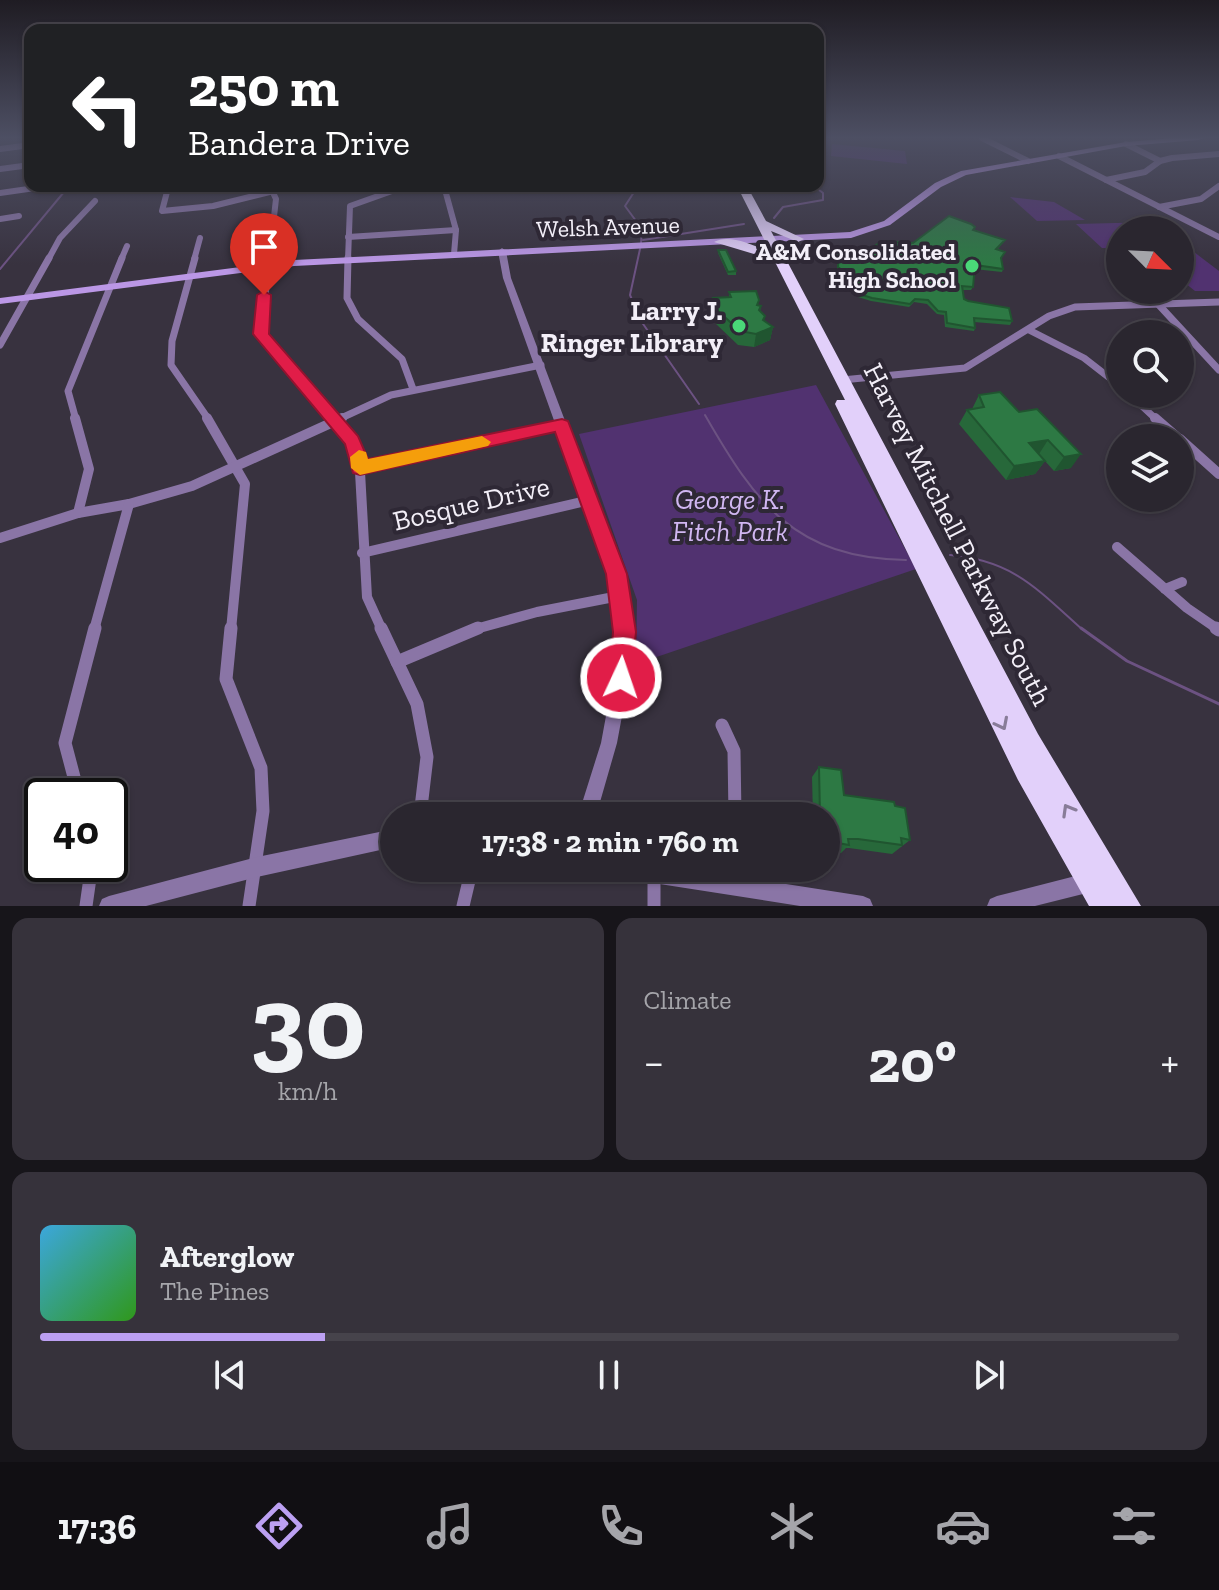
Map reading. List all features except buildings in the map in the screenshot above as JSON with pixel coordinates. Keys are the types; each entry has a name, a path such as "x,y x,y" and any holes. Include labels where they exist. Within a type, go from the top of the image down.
{"highway":[{"name":"Harvey Mitchell Parkway South","path":"738,192 757,223 1030,742 1099,880 1104,906"},
{"name":"Harvey Mitchell Parkway South","path":"744,192 757,223"},
{"path":"720,242 744,235 757,223 798,239"},
{"path":"720,242 753,248 774,256 781,246 798,239"},
{"name":"Harvey Mitchell Parkway South","path":"1099,880 1128,906"}],"main road":[{"name":"Welsh Avenue","path":"0,301 268,265 502,251 641,248 798,239 867,231 891,220 946,180"}],"street":[{"path":"1107,180 1219,237"},
{"path":"1159,207 1201,199 1219,186"},
{"path":"0,193 24,190"},
{"path":"167,192 162,211 213,206 262,192"},
{"path":"273,192 276,199 261,334 336,420 359,454 362,553 367,597 417,704 427,757 422,802"},
{"path":"389,192 350,206 347,298 351,309 402,359 413,389"},
{"path":"446,192 456,230 454,254"},
{"path":"0,345 60,238 95,201"},
{"path":"0,219 19,216"},
{"path":"348,237 456,230"},
{"path":"200,238 172,341 171,365 235,466 247,495 226,652 226,679 261,768 263,811 249,906"},
{"path":"78,513 89,469 68,391 127,246"},
{"path":"502,251 502,264 616,574 624,632 621,678 609,743 591,802"},
{"path":"1194,303 1219,302"},
{"path":"835,374 900,375 971,365 1053,314 1075,307 1158,304 1176,321 1198,353 1219,370"},
{"path":"1029,330 1084,358 1106,375"},
{"path":"0,538 78,513 129,504 192,486 336,420 413,389 541,365"},
{"path":"1145,408 1162,424"},
{"path":"360,468 562,425"},
{"path":"1194,452 1219,474"},
{"name":"Bosque Drive","path":"362,553 590,500"},
{"path":"74,778 65,743 129,504"},
{"path":"1117,547 1219,630"},
{"path":"1165,589 1182,582"},
{"path":"397,662 433,643 590,599 619,596"},
{"path":"722,725 734,751 735,802"},
{"path":"109,906 257,867 380,841"},
{"path":"997,906 1099,880"},
{"path":"86,906 89,882"},
{"path":"463,906 469,882"},
{"path":"654,882 654,906"},
{"path":"754,882 828,903 863,906"}],"green space":[{"path":"1010,197 1054,202 1085,220 1037,221"},
{"path":"1106,223 1106,248 1102,248 1076,224"},
{"path":"1194,252 1219,271 1219,291 1195,291"},
{"name":"George K. Fitch Park","path":"816,385 916,569 636,664 637,600 579,434"}],"waterway":[{"path":"0,269 64,192"},
{"path":"634,192 625,206 642,229 641,243"},
{"path":"774,218 783,207 823,200 822,192"},
{"path":"643,240 744,224"},
{"path":"640,249 630,295 641,321 699,404"},
{"path":"705,415 742,475 783,520 807,537 835,549 868,557 906,560"},
{"path":"950,555 972,558 1008,570 1038,590 1083,630"},
{"path":"1081,628 1127,661 1219,704"}],"slow traffic":[{"path":"359,457 360,468 482,442"}],"place":[{"name":"A&M Consolidated High School","path":"972,266"},
{"name":"Larry J. Ringer Library","path":"739,326"}],"route":[{"path":"264,295 261,334 352,440 359,454 360,468 562,425 616,574 624,632 621,678"}]}
